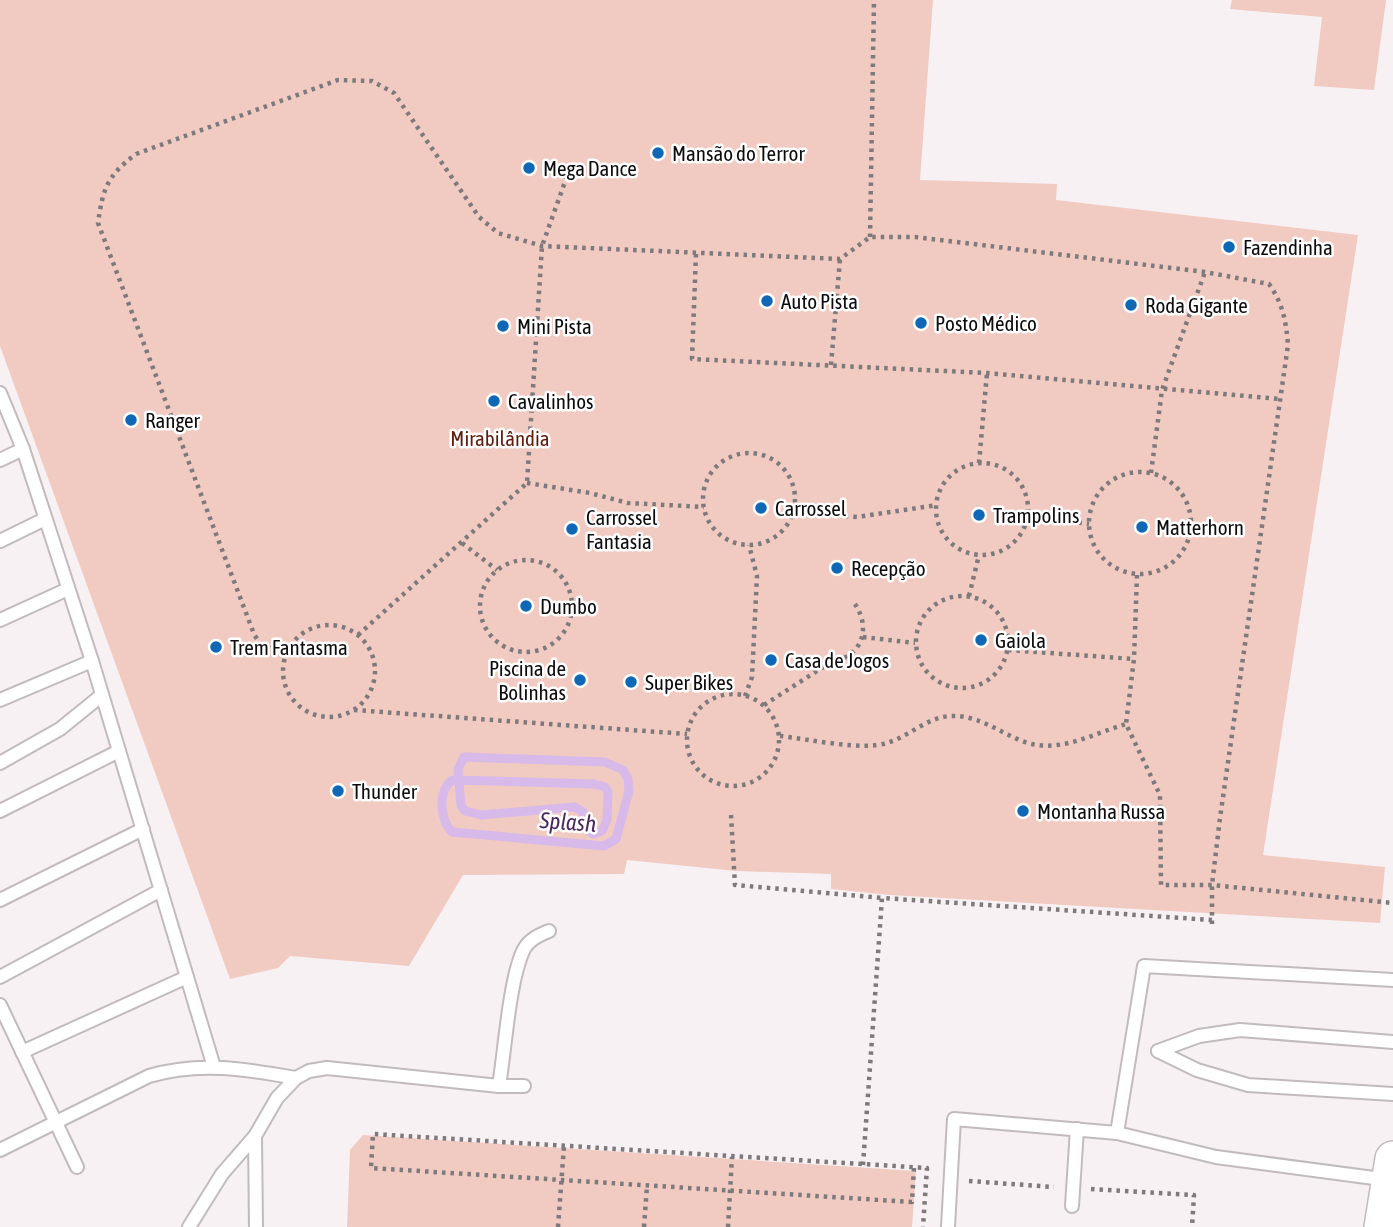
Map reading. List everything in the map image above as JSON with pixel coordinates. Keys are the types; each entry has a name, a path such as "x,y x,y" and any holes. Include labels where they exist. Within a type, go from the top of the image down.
{"main road":[{"path":"1382,1227 1391,1170"}],"lane":[{"path":"0,393 23,449 92,661 214,1067"},
{"path":"0,460 23,449"},
{"path":"0,541 45,519"},
{"path":"0,620 68,589"},
{"path":"0,700 92,661"},
{"path":"0,763 60,729 102,695"},
{"path":"0,811 119,751"},
{"path":"0,900 143,829"},
{"path":"0,977 161,890"},
{"path":"499,1086 511,1003 523,950 537,936 549,931"},
{"path":"1117,1133 1144,966 1393,979"},
{"path":"22,1052 187,977"},
{"path":"0,1005 77,1167"},
{"path":"1393,1042 1240,1030 1199,1036 1158,1051 1206,1074 1248,1086 1393,1094"},
{"path":"0,1150 149,1076 173,1069 214,1067 296,1078"},
{"path":"189,1227 222,1174 255,1136 277,1098 296,1078 309,1071 327,1068 499,1086 524,1086"},
{"path":"948,1227 954,1119 1117,1133 1216,1157 1391,1170"},
{"path":"1072,1206 1077,1129"},
{"path":"255,1136 256,1227"}],"path":[{"path":"870,237 874,0"},
{"path":"286,654 260,644 254,634 98,223 102,192 116,170 136,154 338,80 372,81 394,93 479,217 498,233 542,246 840,259 870,237 915,237 1205,272 1269,284 1286,317 1288,345 1212,885 1212,922 735,885 731,815"},
{"path":"358,635 527,483 542,246 571,165"},
{"path":"696,254 692,359 986,373 1280,399"},
{"path":"831,365 840,259"},
{"path":"1151,473 1162,390 1205,272"},
{"path":"979,463 986,373"},
{"path":"746,452 771,458 790,475 794,487 794,512 781,533 761,544 749,545 728,540 719,534 712,526 704,507 703,494 713,470 722,461 746,452"},
{"path":"979,463 998,465 1020,481 1026,493 1028,515 1023,532 1014,543 1003,551 979,555 964,552 944,536 938,524 937,505 941,487 949,476 960,468 979,463"},
{"path":"1130,473 1151,473 1176,485 1190,510 1192,524 1184,550 1175,562 1164,570 1137,575 1122,572 1100,556 1093,544 1089,524 1093,503 1111,481 1130,473"},
{"path":"527,483 590,493 613,501 704,507"},
{"path":"794,512 857,517 937,505"},
{"path":"1028,515 1089,524"},
{"path":"462,543 497,570"},
{"path":"745,696 752,677 757,576 749,545"},
{"path":"970,596 979,555"},
{"path":"528,559 553,568 563,578 572,603 566,629 558,640 547,648 520,652 508,649 488,633 480,608 481,596 485,584 497,570 515,560 528,559"},
{"path":"1137,575 1134,659 1126,724 1160,795 1161,886 1212,885 1393,903"},
{"path":"970,596 981,600 1000,615 1006,626 1008,650 997,673 988,681 964,689 940,684 930,676 922,667 915,643 917,632 928,611 947,598 970,596"},
{"path":"764,705 831,662 849,656 863,637 864,622 855,604"},
{"path":"318,625 345,627 358,635 373,655 375,668 369,694 354,710 337,717 324,717 299,708 285,687 283,674 286,654 296,638 318,625"},
{"path":"863,637 915,643"},
{"path":"1008,650 1134,659"},
{"path":"723,695 745,696 764,705 777,724 780,736 779,751 765,774 741,786 715,783 704,777 690,756 687,734 693,718 711,699 723,695"},
{"path":"354,710 687,734"},
{"path":"780,736 878,745 901,738 935,719 952,716 988,724 1024,742 1061,747 1126,724"},
{"path":"863,1165 882,898"},
{"path":"914,1168 912,1202 371,1168 373,1134 927,1168 923,1227"},
{"path":"558,1227 564,1146"},
{"path":"728,1227 732,1157"},
{"path":"644,1227 647,1186"}],"green space":[{"name":"Mirabilândia","path":"0,0 933,0 920,180 1057,184 1056,200 1358,235 1263,855 1385,867 1380,923 889,895 831,889 831,874 736,871 627,860 624,874 463,875 409,966 290,956 278,968 230,979 0,346"},
{"path":"1232,0 1386,0 1374,90 1314,86 1322,17 1230,9"},
{"path":"363,1135 916,1171 912,1227 347,1227 350,1150"}],"waterway":[{"name":"Splash","path":"464,757 458,769 461,806 465,811 481,815 575,807 583,812 585,827 593,834 602,831 607,820 608,792 605,787 594,784 453,780 444,790 442,798 445,820 452,832 604,846 616,839 629,791 628,779 623,770 605,762 464,757"}],"place":[{"name":"Mansão do Terror","path":"658,153"},
{"name":"Mega Dance","path":"529,168"},
{"name":"Fazendinha","path":"1229,247"},
{"name":"Auto Pista","path":"767,301"},
{"name":"Roda Gigante","path":"1131,305"},
{"name":"Posto Médico","path":"921,323"},
{"name":"Mini Pista","path":"503,326"},
{"name":"Cavalinhos","path":"494,401"},
{"name":"Ranger","path":"131,420"},
{"name":"Carrossel","path":"761,508"},
{"name":"Trampolins","path":"979,515"},
{"name":"Matterhorn","path":"1142,527"},
{"name":"Carrossel Fantasia","path":"572,529"},
{"name":"Recepção","path":"837,568"},
{"name":"Dumbo","path":"526,606"},
{"name":"Gaiola","path":"981,640"},
{"name":"Trem Fantasma","path":"216,647"},
{"name":"Casa de Jogos","path":"771,660"},
{"name":"Piscina de Bolinhas","path":"580,680"},
{"name":"Super Bikes","path":"631,682"},
{"name":"Thunder","path":"338,791"},
{"name":"Montanha Russa","path":"1023,811"}]}
